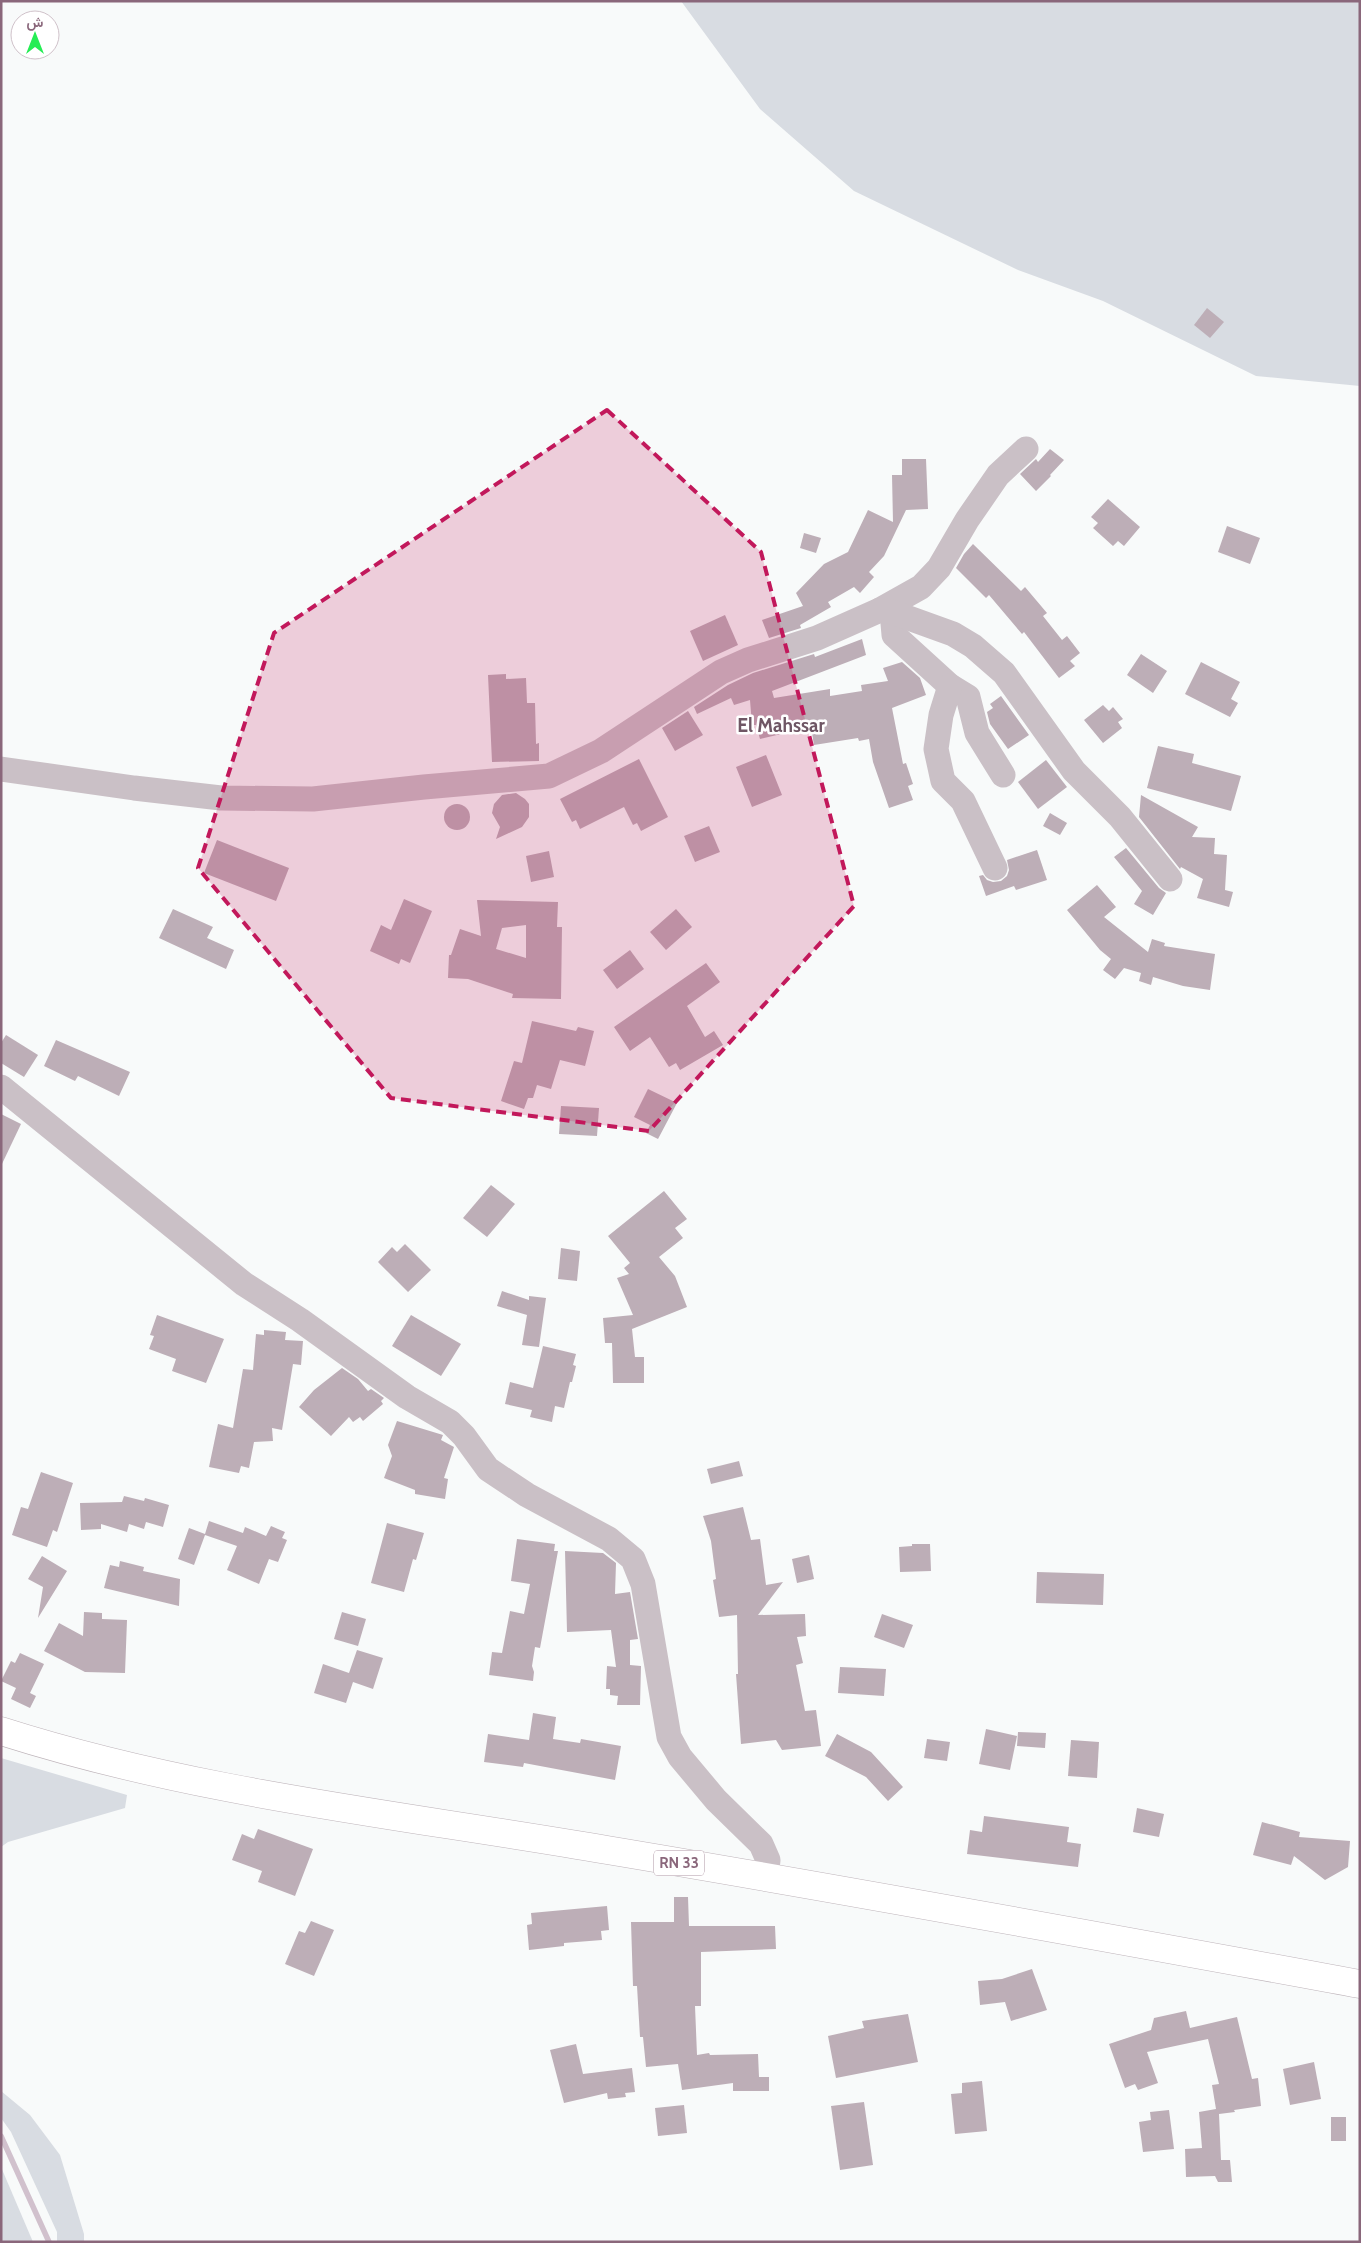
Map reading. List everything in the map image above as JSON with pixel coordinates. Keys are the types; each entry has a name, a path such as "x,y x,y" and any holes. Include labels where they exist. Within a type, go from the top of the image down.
{"main road":[{"name":"RN 33","path":"1,1731 44,1745 137,1769 210,1785 610,1850 1118,1938 1360,1984"}],"street":[{"path":"1,769 221,798 313,799 549,776 601,751 721,672 748,660 817,638 886,611 921,587 940,568 967,520 998,475 1026,449"},
{"path":"886,611 894,635 950,686 968,697 977,733 1003,775"},
{"path":"886,611 953,634 973,646 1004,673 1074,771 1120,817 1170,879"},
{"path":"950,686 941,715 936,749 943,781 963,801 995,868"},
{"path":"1,1088 181,1231 244,1284 300,1320 407,1397 450,1422 464,1436 488,1469 527,1495 608,1539 633,1559 643,1584 669,1737 680,1757 716,1800 760,1844 768,1860 766,1878"}],"highlighted area":[{"path":"607,410 761,552 854,906 649,1131 391,1098 198,868 274,633"}],"shaded area":[{"path":"681,1 1360,1 1360,386 1256,376 1103,301 1018,270 854,191 760,109"},
{"path":"1,1758 127,1795 125,1808 8,1842 1,1847"},
{"path":"1,2091 30,2115 60,2155 84,2234 84,2242 57,2242 57,2232 11,2132 1,2118"},
{"path":"1,2167 33,2242 1,2242"}],"building":[{"path":"1207,308 1224,322 1210,338 1194,325"},
{"path":"1050,449 1064,460 1036,491 1020,474 1036,459 1038,462"},
{"path":"902,459 926,459 928,509 906,510 884,556 869,572 874,577 860,593 854,587 828,602 831,607 800,625 801,628 769,638 762,620 803,606 796,593 824,564 848,552 868,510 893,522 892,475 902,475"},
{"path":"1108,499 1140,527 1124,546 1118,541 1113,546 1093,528 1098,523 1091,517"},
{"path":"1227,526 1260,538 1250,564 1218,552"},
{"path":"804,533 821,538 816,553 800,548"},
{"path":"973,544 1021,591 1025,587 1047,613 1043,616 1062,640 1067,636 1080,653 1070,661 1075,666 1059,678 1024,632 1022,634 989,595 986,598 956,568 964,554"},
{"path":"725,615 738,645 703,661 690,631"},
{"path":"862,639 866,655 772,691 774,698 830,689 830,696 862,691 861,685 888,681 883,668 902,662 920,678 926,695 892,708 903,764 906,763 913,784 908,786 913,800 889,808 873,762 869,739 859,741 858,738 814,745 811,727 760,739 756,725 752,725 750,700 734,705 731,698 697,714 694,707 728,685 753,673 814,654 815,657"},
{"path":"1141,654 1167,671 1153,693 1127,675"},
{"path":"1201,662 1240,682 1231,699 1238,703 1230,717 1185,694"},
{"path":"506,674 506,679 526,678 527,703 535,703 536,744 539,743 539,761 492,762 488,675"},
{"path":"1001,696 1029,735 1008,749 990,724 987,712 993,708 990,704"},
{"path":"1103,705 1109,711 1113,707 1123,719 1118,722 1122,728 1103,743 1084,720"},
{"path":"688,711 703,735 675,751 662,728"},
{"path":"1158,746 1194,754 1192,763 1241,776 1231,811 1147,788"},
{"path":"766,755 782,795 752,807 736,767"},
{"path":"639,759 668,817 641,831 637,823 633,825 624,807 580,829 576,820 572,822 560,799"},
{"path":"1046,760 1067,787 1038,809 1018,782"},
{"path":"516,793 529,804 529,817 522,827 496,839 500,827 492,813 494,804 502,795"},
{"path":"1141,795 1198,827 1192,837 1215,838 1214,854 1227,855 1225,890 1233,892 1229,907 1197,898 1203,879 1181,867 1180,869 1139,817"},
{"path":"457,804 466,808 470,817 466,826 457,830 448,826 444,817 448,808"},
{"path":"1050,813 1067,823 1060,835 1043,826"},
{"path":"709,826 720,852 695,862 684,836"},
{"path":"217,840 289,868 276,901 204,873"},
{"path":"1126,848 1159,888 1166,893 1153,915 1134,904 1142,891 1114,857"},
{"path":"1037,850 1047,880 1016,890 1014,886 986,896 979,876 983,875 987,880 993,882 1001,881 1007,876 1009,870 1007,860"},
{"path":"549,851 554,877 531,882 526,856"},
{"path":"1097,885 1116,907 1104,917 1148,952 1152,939 1165,943 1164,946 1215,954 1210,990 1183,986 1153,977 1151,985 1139,981 1141,973 1124,968 1115,979 1103,970 1111,959 1100,950 1067,910"},
{"path":"404,899 432,911 410,963 401,959 399,964 370,951 381,925 391,930"},
{"path":"477,900 558,902 557,927 562,927 561,999 512,998 513,994 468,979 448,978 449,955 451,955 460,929 481,936","holes":["526,925 526,958 496,949 502,928"]},
{"path":"173,909 213,927 207,938 234,950 226,969 159,938"},
{"path":"676,909 692,927 666,950 650,932"},
{"path":"630,950 644,969 617,989 603,970"},
{"path":"706,963 720,982 687,1006 705,1037 714,1031 723,1045 680,1070 676,1063 669,1067 650,1037 630,1051 614,1027"},
{"path":"532,1021 576,1031 578,1027 594,1031 585,1066 560,1060 551,1089 537,1085 533,1098 528,1098 524,1109 501,1101 514,1061 522,1063"},
{"path":"6,1035 38,1055 24,1077 1,1063 1,1043"},
{"path":"56,1040 130,1072 119,1096 78,1076 75,1081 44,1066"},
{"path":"648,1089 677,1103 658,1139 646,1133 650,1125 634,1117"},
{"path":"561,1106 599,1108 597,1136 559,1134"},
{"path":"1,1114 21,1124 1,1166"},
{"path":"491,1185 515,1204 487,1237 463,1218"},
{"path":"664,1191 687,1219 675,1228 683,1238 659,1257 675,1276 687,1307 632,1329 635,1357 644,1357 644,1383 613,1383 612,1343 605,1343 603,1318 633,1315 617,1278 629,1274 624,1268 630,1263 608,1236"},
{"path":"405,1244 431,1270 408,1292 378,1262 392,1247 397,1252"},
{"path":"561,1248 580,1251 577,1281 558,1279"},
{"path":"502,1291 529,1300 529,1296 546,1298 539,1347 522,1345 527,1315 497,1306"},
{"path":"157,1315 224,1339 206,1383 172,1371 176,1359 149,1349 154,1336 150,1335"},
{"path":"411,1315 461,1344 441,1376 392,1346"},
{"path":"264,1330 286,1332 285,1340 303,1341 301,1365 293,1364 282,1430 272,1428 273,1441 254,1442 249,1468 241,1466 239,1473 209,1467 218,1424 233,1428 243,1369 253,1370 256,1334 264,1335"},
{"path":"543,1346 576,1354 573,1365 576,1366 564,1408 555,1406 552,1422 530,1417 532,1410 505,1404 510,1382 533,1388"},
{"path":"342,1368 358,1379 368,1391 371,1389 384,1398 381,1401 383,1404 363,1421 360,1417 353,1422 349,1417 331,1436 299,1407 314,1390"},
{"path":"397,1421 443,1435 441,1440 454,1447 444,1478 448,1479 445,1499 415,1494 415,1490 384,1478 392,1456 388,1445"},
{"path":"739,1461 743,1476 711,1484 707,1469"},
{"path":"41,1472 73,1483 57,1532 53,1530 47,1547 12,1535 21,1507 28,1509"},
{"path":"124,1496 144,1501 145,1498 169,1505 163,1527 146,1522 144,1529 129,1524 127,1532 101,1524 101,1529 81,1530 80,1503 122,1502"},
{"path":"743,1507 751,1540 760,1539 766,1585 783,1582 758,1615 805,1614 806,1636 797,1637 803,1663 796,1665 805,1711 816,1710 821,1746 782,1750 776,1740 741,1744 736,1674 738,1674 737,1615 719,1617 713,1580 716,1579 711,1541 703,1516"},
{"path":"209,1521 243,1533 245,1527 266,1536 271,1526 285,1532 282,1538 287,1540 278,1562 269,1559 259,1584 227,1570 237,1546 205,1535 194,1565 178,1559 189,1528 205,1534"},
{"path":"387,1523 424,1533 416,1560 413,1559 404,1592 371,1583"},
{"path":"517,1539 555,1544 554,1551 558,1551 540,1648 535,1647 532,1666 534,1672 533,1681 489,1675 492,1652 502,1653 510,1611 524,1614 530,1584 511,1581"},
{"path":"912,1544 930,1544 931,1571 900,1572 899,1547 912,1546"},
{"path":"565,1551 603,1553 616,1563 615,1594 630,1592 638,1639 630,1640 630,1665 641,1666 640,1705 617,1705 618,1696 610,1695 610,1689 606,1689 607,1666 616,1667 611,1630 567,1632"},
{"path":"809,1555 814,1579 797,1583 792,1559"},
{"path":"42,1556 67,1571 38,1618 43,1587 28,1579"},
{"path":"120,1561 144,1567 143,1571 180,1579 179,1606 104,1588 110,1565 119,1567"},
{"path":"1037,1572 1104,1574 1103,1605 1036,1603"},
{"path":"84,1612 102,1613 102,1619 127,1620 125,1673 85,1672 44,1651 59,1623 83,1636"},
{"path":"342,1612 366,1619 358,1646 334,1639"},
{"path":"882,1614 913,1625 904,1648 874,1637"},
{"path":"357,1650 383,1658 373,1689 353,1682 346,1703 314,1693 323,1664 349,1673"},
{"path":"20,1653 44,1664 30,1693 36,1696 30,1708 11,1699 16,1688 1,1681 11,1661 15,1663"},
{"path":"840,1667 886,1669 884,1696 838,1693"},
{"path":"533,1713 556,1717 553,1739 580,1743 581,1739 621,1746 615,1780 524,1763 523,1767 484,1762 488,1734 529,1740"},
{"path":"986,1729 1017,1736 1010,1770 979,1764"},
{"path":"1018,1732 1046,1733 1045,1748 1017,1746"},
{"path":"837,1734 871,1752 903,1787 888,1801 866,1777 825,1756"},
{"path":"927,1739 950,1742 947,1761 924,1758"},
{"path":"1071,1740 1099,1742 1097,1778 1068,1776"},
{"path":"1137,1808 1164,1814 1159,1837 1133,1832"},
{"path":"984,1816 1069,1827 1067,1842 1081,1844 1078,1867 967,1854 970,1830 982,1832"},
{"path":"1262,1822 1300,1832 1299,1837 1350,1841 1348,1867 1325,1880 1294,1856 1291,1865 1253,1855"},
{"path":"258,1829 313,1849 295,1896 258,1882 262,1871 232,1860 242,1834 254,1839"},
{"path":"674,1897 688,1897 689,1926 775,1926 776,1949 701,1952 701,2006 695,2006 697,2055 709,2053 710,2055 758,2054 759,2077 769,2077 769,2091 733,2091 733,2083 682,2090 678,2064 646,2067 643,2037 640,2037 637,1986 633,1986 631,1922 674,1922"},
{"path":"607,1906 609,1930 601,1931 602,1940 564,1943 564,1946 529,1950 527,1925 532,1924 531,1913"},
{"path":"311,1921 334,1930 314,1976 285,1964 299,1931 305,1933"},
{"path":"1032,1969 1047,2010 1011,2021 1005,2002 980,2005 978,1981 1002,1979"},
{"path":"1186,2011 1190,2028 1237,2017 1252,2079 1258,2078 1261,2106 1219,2114 1221,2160 1230,2160 1232,2182 1218,2182 1215,2176 1186,2177 1185,2149 1202,2148 1199,2112 1216,2109 1212,2085 1219,2084 1208,2039 1147,2052 1158,2083 1138,2090 1135,2084 1125,2088 1109,2044 1151,2030 1154,2018"},
{"path":"908,2014 918,2062 836,2078 828,2036 864,2028 862,2021"},
{"path":"576,2044 583,2074 632,2068 635,2092 625,2093 626,2097 608,2099 607,2093 564,2103 550,2050"},
{"path":"1314,2062 1321,2099 1290,2105 1283,2069"},
{"path":"982,2081 987,2131 955,2134 951,2094 962,2093 962,2083"},
{"path":"864,2102 873,2165 840,2170 831,2106"},
{"path":"684,2105 687,2133 658,2136 655,2108"},
{"path":"1169,2110 1174,2149 1143,2152 1139,2122 1151,2120 1150,2112"},
{"path":"1331,2117 1346,2117 1346,2141 1331,2141"}],"waterway":[{"path":"1,2136 49,2242"}],"district":[{"name":"El Mahssar","path":"781,725"}]}
